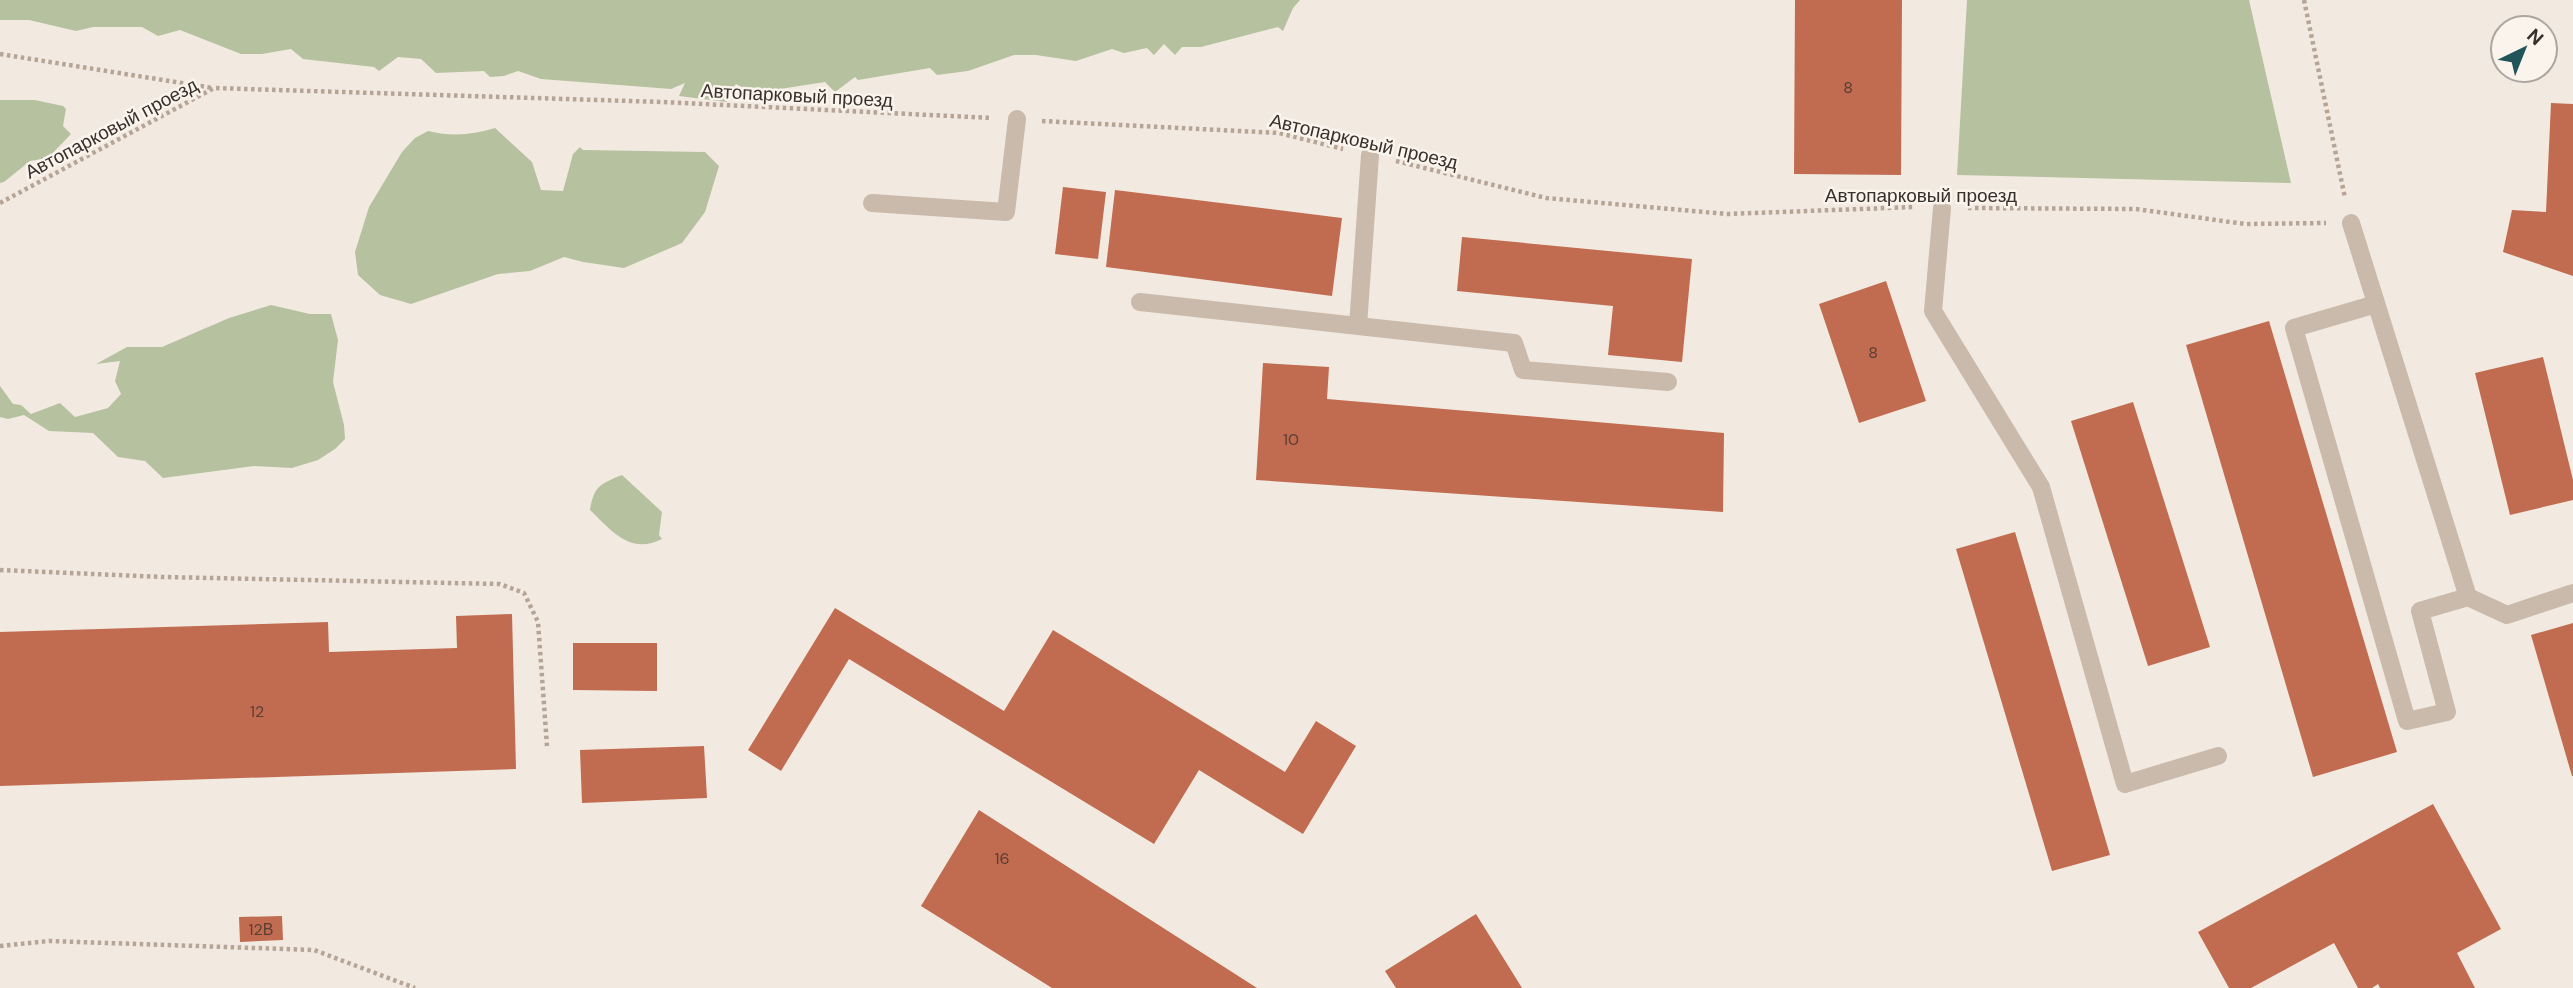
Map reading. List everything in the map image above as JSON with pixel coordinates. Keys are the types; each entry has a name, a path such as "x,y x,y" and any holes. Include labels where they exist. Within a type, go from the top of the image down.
{"lane":[{"path":"872,203 1006,212 1017,120"},
{"path":"1358,326 1370,155"},
{"path":"1942,208 1933,311 2041,487 2125,784 2218,756"},
{"path":"2351,223 2468,597"},
{"path":"1140,302 1514,343 1523,370 1668,382"},
{"path":"2376,304 2294,328 2407,721 2447,712 2420,611 2468,597 2507,615 2573,593"}],"path":[{"path":"2304,0 2351,223"},
{"path":"0,54 214,88"},
{"name":"Автопарковый проезд","path":"0,203 214,88 662,102 1279,133 1560,199 1727,214 1875,207 2136,209 2245,224 2351,223"},
{"path":"0,569 499,584 524,593 538,622 547,746"},
{"path":"0,946 49,942 314,950 415,988"}],"green space":[{"path":"0,0 1300,0 1293,8 1283,31 1278,27 1201,47 1182,47 1175,55 1164,44 1154,55 1147,48 1124,53 1112,49 1076,61 1036,55 1014,55 968,71 937,75 930,68 858,80 855,77 835,92 825,82 753,93 736,84 724,98 727,102 679,96 685,83 671,89 541,79 518,71 490,77 484,71 436,73 421,59 398,57 379,71 374,67 303,59 291,49 241,54 180,30 158,36 142,27 93,27 76,31 29,20 0,20"},
{"path":"1967,0 2249,0 2291,183 1957,175"},
{"path":"0,100 35,100 63,106 66,109 63,126 71,134 48,158 30,161 0,183"},
{"path":"495,128 532,162 541,190 563,191 573,154 580,147 583,150 705,152 719,166 705,212 682,243 624,268 564,257 530,271 498,274 411,304 380,295 358,275 355,252 369,207 402,152 415,138 428,131 462,134"},
{"path":"271,305 310,314 331,314 338,340 333,382 345,439 318,460 292,468 254,466 163,478 145,461 118,457 93,433 49,431 24,415 8,419 0,417 0,386 13,404 21,405 31,414 60,403 75,417 108,408 121,394 115,381 120,361 96,364 127,347 162,347 229,318"},
{"path":"622,475 662,512 659,535 662,539 651,543 631,542 614,533 590,510 599,487"}],"building":[{"path":"1795,0 1902,0 1901,175 1794,174"},
{"path":"2551,103 2573,104 2573,276 2503,252 2512,210 2546,212"},
{"path":"1063,187 1106,192 1098,259 1055,254"},
{"path":"1115,190 1342,218 1332,296 1106,267"},
{"path":"1462,237 1692,259 1682,362 1608,355 1613,306 1457,291"},
{"path":"1886,281 1926,401 1859,423 1819,304"},
{"path":"2269,321 2397,752 2313,777 2186,345"},
{"path":"2543,357 2573,480 2573,500 2510,515 2475,373"},
{"path":"1263,363 1329,367 1327,399 1724,433 1723,512 1256,480"},
{"path":"2133,402 2210,647 2148,666 2071,421"},
{"path":"2015,532 2110,855 2052,871 1956,549"},
{"path":"835,608 1004,711 1053,630 1285,772 1316,721 1356,746 1303,834 1199,770 1154,844 849,659 781,771 748,750"},
{"path":"512,614 516,769 0,786 0,632 328,622 329,652 457,648 456,616"},
{"path":"2573,623 2573,776 2572,776 2531,635"},
{"path":"573,643 657,643 657,691 573,690"},
{"path":"704,746 707,798 582,803 580,750"},
{"path":"2433,804 2501,929 2457,953 2475,988 2380,988 2378,984 2372,988 2358,988 2334,943 2251,988 2229,988 2198,932"},
{"path":"979,810 1257,988 1052,988 921,906"},
{"path":"1476,914 1522,988 1396,988 1385,971"},
{"path":"282,916 283,940 240,942 239,917"}]}
